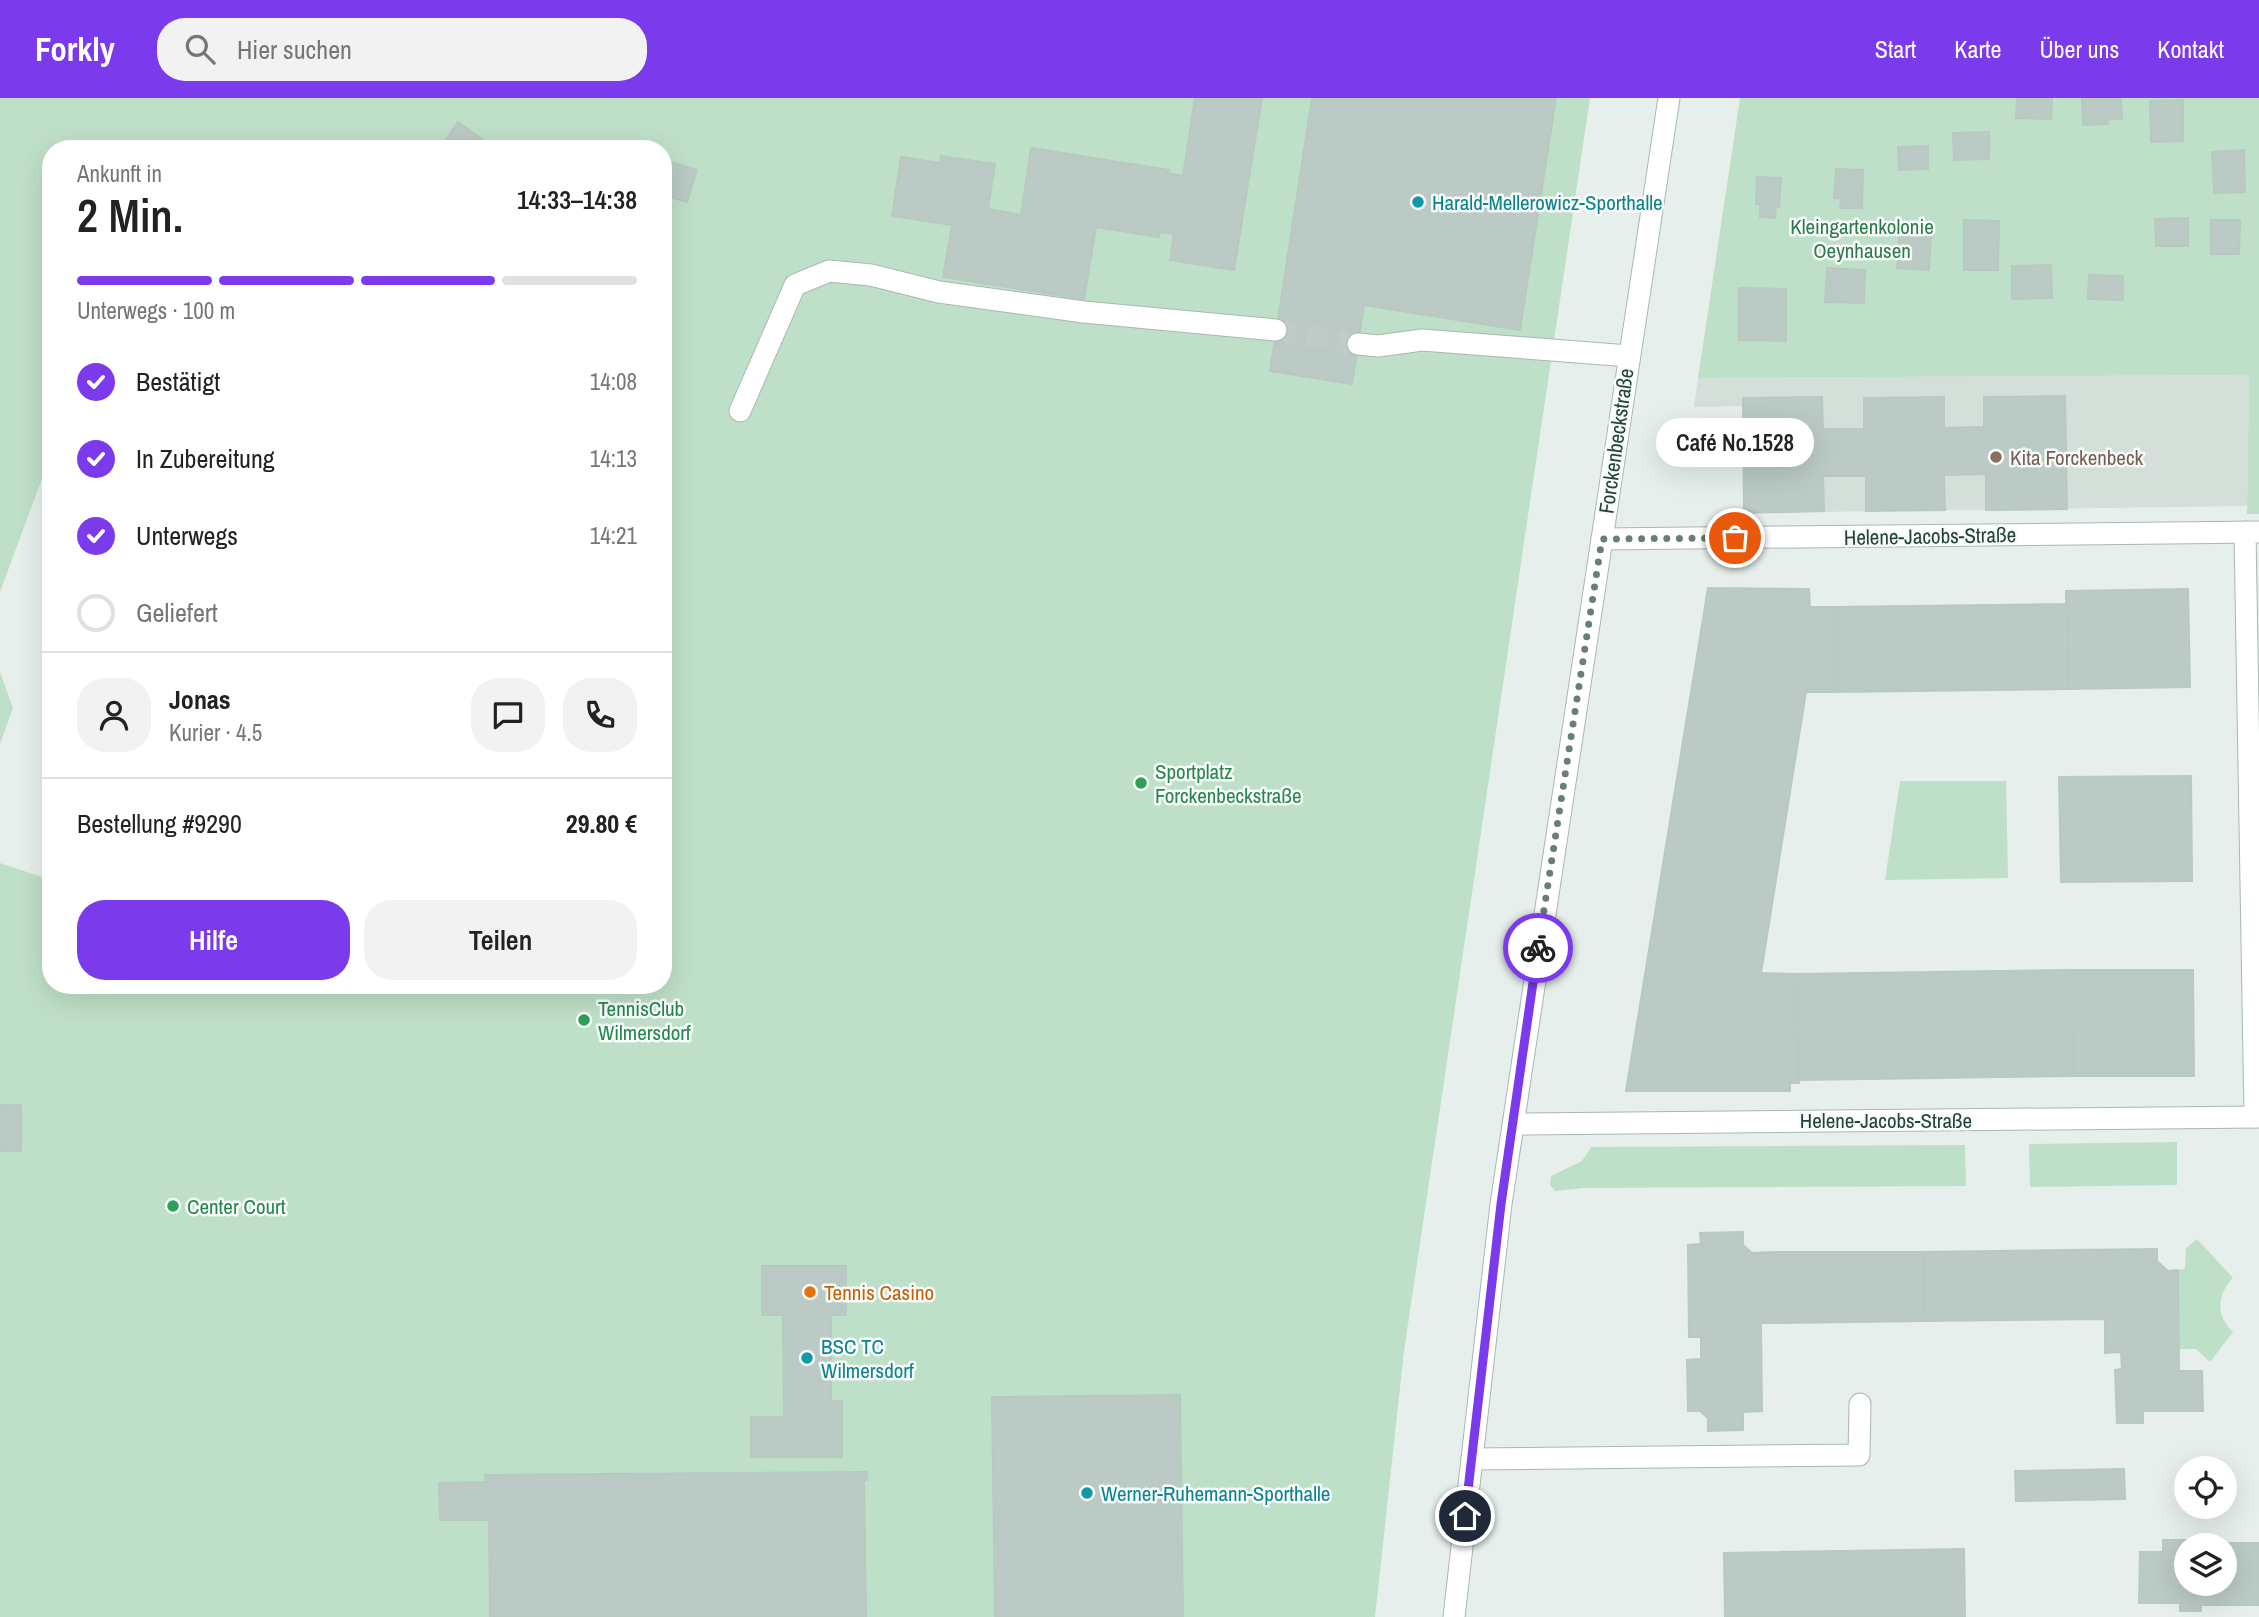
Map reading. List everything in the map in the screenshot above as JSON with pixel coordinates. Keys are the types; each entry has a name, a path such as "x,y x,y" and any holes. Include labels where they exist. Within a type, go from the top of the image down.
{"street":[{"name":"Forckenbeckstraße","path":"1454,1617 1513,1124 1669,98"},
{"path":"740,411 795,285 829,271 871,275 939,292 1084,312 1276,330"},
{"path":"1358,344 1378,346 1422,340 1629,356"},
{"path":"2252,532 2257,1117"},
{"name":"Helene-Jacobs-Straße","path":"1602,539 2252,532"},
{"name":"Helene-Jacobs-Straße","path":"1513,1124 2257,1117"},
{"path":"1472,1459 1859,1455 1860,1404"}],"shaded area":[{"name":"Kita Forckenbeck","path":"2249,375 2247,506 1744,513 1743,406 1694,407 1698,378"}],"green space":[{"path":"0,98 1590,98 1404,1351 1375,1617 0,1617 0,863 42,877 42,994 672,994 672,140 42,140 42,479 0,592"},
{"name":"Kleingartenkolonie Oeynhausen","path":"1740,98 2259,98 2259,514 2247,514 2249,375 1698,378"},
{"path":"0,672 13,708 0,744"},
{"path":"1900,781 2006,781 2008,878 1885,880"},
{"path":"2177,1142 2177,1185 2030,1187 2029,1144"},
{"path":"1965,1145 1966,1186 1583,1188 1555,1191 1550,1185 1551,1176 1582,1161 1591,1147"},
{"path":"2197,1239 2233,1278 2224,1291 2220,1305 2223,1319 2233,1332 2210,1362 2196,1349 2179,1349 2178,1270 2185,1269 2186,1248"}],"building":[{"path":"1195,98 1262,98 1234,270 1170,260 1174,234 1160,232 1159,237 1096,227 1084,299 943,277 952,225 892,216 901,157 940,163 941,156 995,164 988,209 1021,215 1031,148 1169,170 1168,173 1183,176"},
{"name":"Harald-Mellerowicz-Sporthalle","path":"1312,98 1556,98 1520,330 1364,305 1352,384 1270,371"},
{"path":"2017,98 2052,98 2051,119 2016,118"},
{"path":"2082,98 2121,98 2122,119 2107,119 2108,124 2083,125"},
{"path":"2183,100 2183,141 2151,142 2150,101"},
{"path":"458,122 483,140 446,140"},
{"path":"1989,132 1989,159 1954,160 1953,133"},
{"path":"1928,146 1928,169 1899,170 1898,147"},
{"path":"2244,150 2245,192 2214,193 2212,152"},
{"path":"672,163 697,170 687,202 672,198"},
{"path":"1836,169 1863,170 1862,208 1840,208 1841,199 1834,198"},
{"path":"1757,177 1781,178 1779,207 1776,207 1775,218 1760,217 1760,204 1756,204"},
{"path":"2188,218 2188,246 2156,246 2155,219"},
{"path":"1964,220 1999,221 1998,270 1964,270"},
{"path":"2211,220 2240,220 2239,254 2211,254"},
{"path":"1899,234 1931,236 1929,270 1897,268"},
{"path":"2051,265 2052,298 2012,299 2012,266"},
{"path":"1827,268 1865,270 1864,303 1825,302"},
{"path":"2089,275 2123,276 2123,300 2088,299"},
{"path":"1739,288 1786,289 1786,341 1739,340"},
{"path":"2065,396 2067,509 1986,510 1986,474 1944,475 1945,510 1866,511 1866,476 1823,476 1824,511 1744,513 1743,398 1822,397 1823,429 1864,429 1864,398 1944,397 1944,428 1984,427 1984,397"},
{"path":"1708,588 1809,589 1810,607 1834,607 1835,692 1806,692 1761,973 1797,974 1799,1083 1790,1083 1790,1091 1626,1091"},
{"path":"2188,589 2190,687 2068,689 2066,591"},
{"path":"2067,604 2068,689 1835,692 1834,607"},
{"path":"2191,776 2192,881 2061,882 2059,777"},
{"path":"2072,970 2193,970 2194,1076 2073,1076"},
{"path":"2072,970 2073,1076 1799,1080 1797,974"},
{"path":"0,1105 21,1105 21,1151 0,1151"},
{"path":"1743,1232 1743,1245 1752,1253 1773,1252 1773,1323 1761,1323 1762,1411 1743,1412 1743,1430 1708,1431 1708,1418 1700,1411 1688,1411 1687,1360 1701,1359 1701,1337 1689,1337 1688,1245 1701,1244 1700,1233"},
{"path":"2157,1249 2157,1261 2168,1271 2178,1270 2179,1371 2202,1371 2203,1411 2143,1411 2143,1423 2117,1423 2115,1370 2122,1369 2121,1352 2105,1353 2105,1319 1925,1321 1924,1252"},
{"path":"1773,1252 1924,1252 1925,1321 1773,1323"},
{"name":"BSC TC Wilmersdorf","path":"762,1266 846,1266 846,1315 831,1315 831,1401 842,1401 842,1457 751,1457 751,1417 784,1417 783,1315 762,1315"},
{"name":"Werner-Ruhemann-Sporthalle","path":"1180,1395 1183,1617 995,1617 992,1397"},
{"path":"2124,1469 2125,1499 2016,1501 2015,1471"},
{"path":"867,1472 867,1480 864,1480 866,1617 490,1617 489,1520 440,1520 439,1483 486,1482 485,1475"},
{"path":"2163,1540 2174,1540 2174,1596 2237,1596 2237,1543 2259,1543 2259,1605 2201,1605 2201,1611 2180,1611 2180,1603 2139,1603 2140,1552 2163,1552"},
{"path":"1964,1549 1965,1617 1725,1617 1724,1553"}],"tunnel":[{"path":"1276,330 1358,344"}],"way so far":[{"path":"1538,948 1602,539 1735,538"}],"place":[{"name":"Harald-Mellerowicz-Sporthalle","path":"1418,202"},
{"name":"Kita Forckenbeck","path":"1996,457"},
{"name":"Café No.1528","path":"1735,538"},
{"name":"Sportplatz Forckenbeckstraße","path":"1141,783"},
{"name":"TennisClub Wilmersdorf","path":"584,1020"},
{"name":"Center Court","path":"173,1206"},
{"name":"Tennis Casino","path":"810,1292"},
{"name":"BSC TC Wilmersdorf","path":"807,1358"},
{"name":"Werner-Ruhemann-Sporthalle","path":"1087,1493"}],"route":[{"path":"1465,1516 1501,1204 1538,948"}]}
